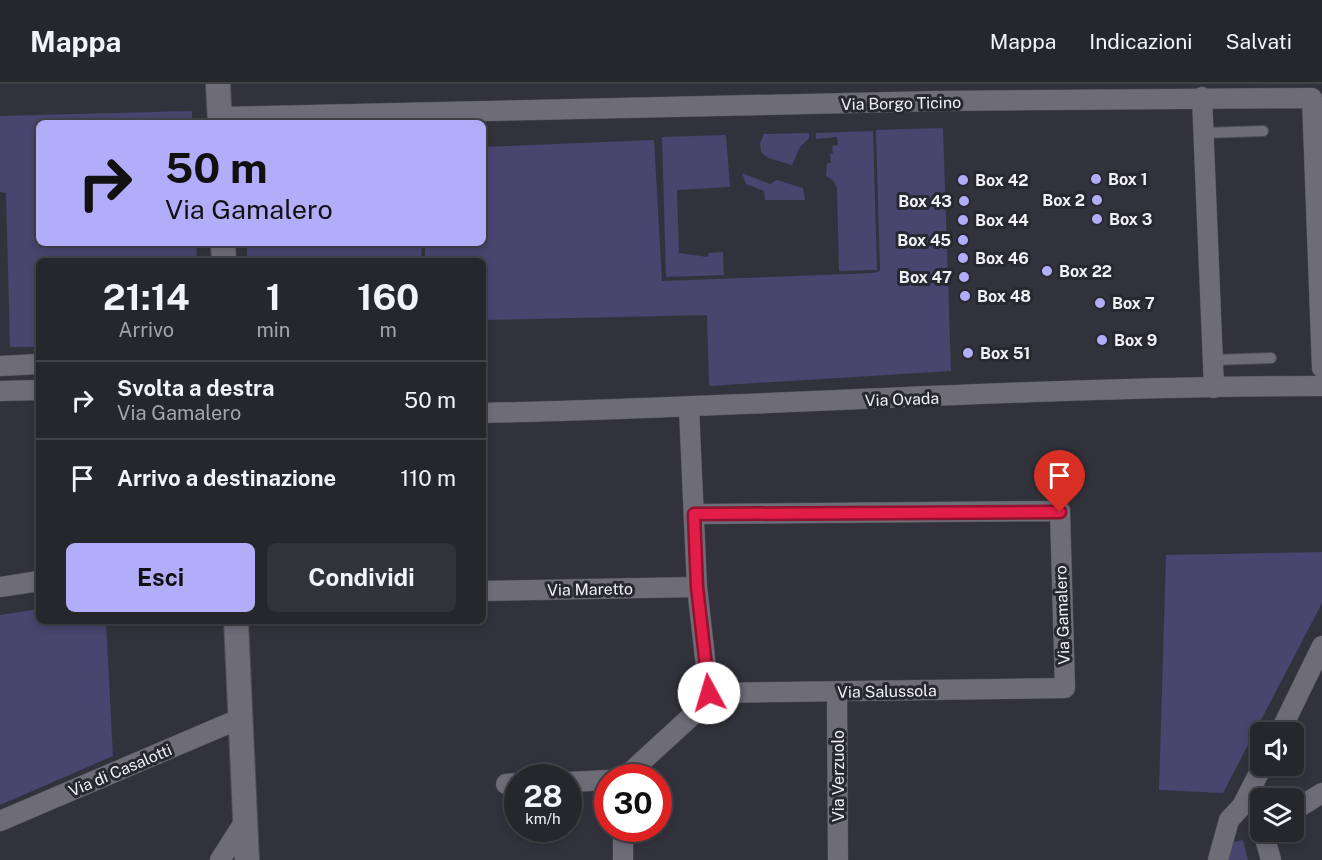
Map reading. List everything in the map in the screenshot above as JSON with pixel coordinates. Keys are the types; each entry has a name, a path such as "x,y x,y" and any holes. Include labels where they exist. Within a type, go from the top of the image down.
{"street":[{"path":"218,84 220,120"},
{"path":"1202,98 1214,388"},
{"name":"Via Borgo Ticino","path":"220,120 1202,98 1312,98 1322,368"},
{"path":"0,366 36,364"},
{"name":"Via Ovada","path":"486,413 1322,386"},
{"path":"0,391 36,390"},
{"path":"639,764 696,712 709,693 697,587 689,408"},
{"name":"Via Gamalero","path":"694,514 1060,512 1065,688"},
{"path":"0,587 36,581"},
{"name":"Via Maretto","path":"486,591 697,587"},
{"path":"237,624 239,718 247,860"},
{"path":"1285,722 1322,646"},
{"name":"Via Salussola","path":"709,693 1065,688"},
{"name":"Via Verzuolo","path":"837,692 838,860"},
{"name":"Via di Casalotti","path":"0,821 239,718"},
{"path":"1218,860 1228,820 1242,806 1257,776"},
{"path":"1304,804 1322,793"},
{"path":"1242,806 1250,815"},
{"path":"220,860 245,820"},
{"path":"623,842 623,860"},
{"path":"1267,842 1271,860"}],"lane":[{"path":"1203,133 1263,131"},
{"path":"1212,360 1270,358"}],"shaded area":[{"path":"192,111 192,120 36,120 36,246 196,246 197,258 36,258 36,347 10,347 6,193 0,192 0,116"},
{"path":"943,128 951,371 709,386 707,315 486,320 486,258 425,258 425,246 486,246 486,147 654,140 662,281 874,273 880,271 876,130"},
{"path":"873,131 877,270 839,271 837,189 833,180 826,176 827,163 831,163 830,154 833,153 832,146 838,145 837,137 816,139 816,133"},
{"path":"809,133 809,138 800,147 792,165 768,158 761,152 760,143 764,134"},
{"path":"726,135 730,187 677,190 679,253 708,257 709,253 723,252 724,275 666,277 662,137"},
{"path":"742,173 770,184 777,180 803,188 805,200 765,200 764,191 746,184"},
{"path":"247,246 422,246 421,258 247,258"},
{"path":"1322,552 1322,603 1260,722 1250,722 1250,741 1223,793 1159,790 1166,555"},
{"path":"36,609 36,624 106,624 113,756 0,805 0,615"},
{"path":"1243,840 1248,860 1226,860 1229,843"}],"place":[{"name":"Box 1","path":"1096,179"},
{"name":"Box 42","path":"963,180"},
{"name":"Box 2","path":"1097,200"},
{"name":"Box 43","path":"964,201"},
{"name":"Box 3","path":"1097,219"},
{"name":"Box 44","path":"963,220"},
{"name":"Box 45","path":"963,240"},
{"name":"Box 46","path":"963,258"},
{"name":"Box 22","path":"1047,271"},
{"name":"Box 47","path":"964,277"},
{"name":"Box 48","path":"965,296"},
{"name":"Box 7","path":"1100,303"},
{"name":"Box 9","path":"1102,340"},
{"name":"Box 51","path":"968,353"}],"route":[{"path":"709,693 697,587 694,514 1060,512"}]}
